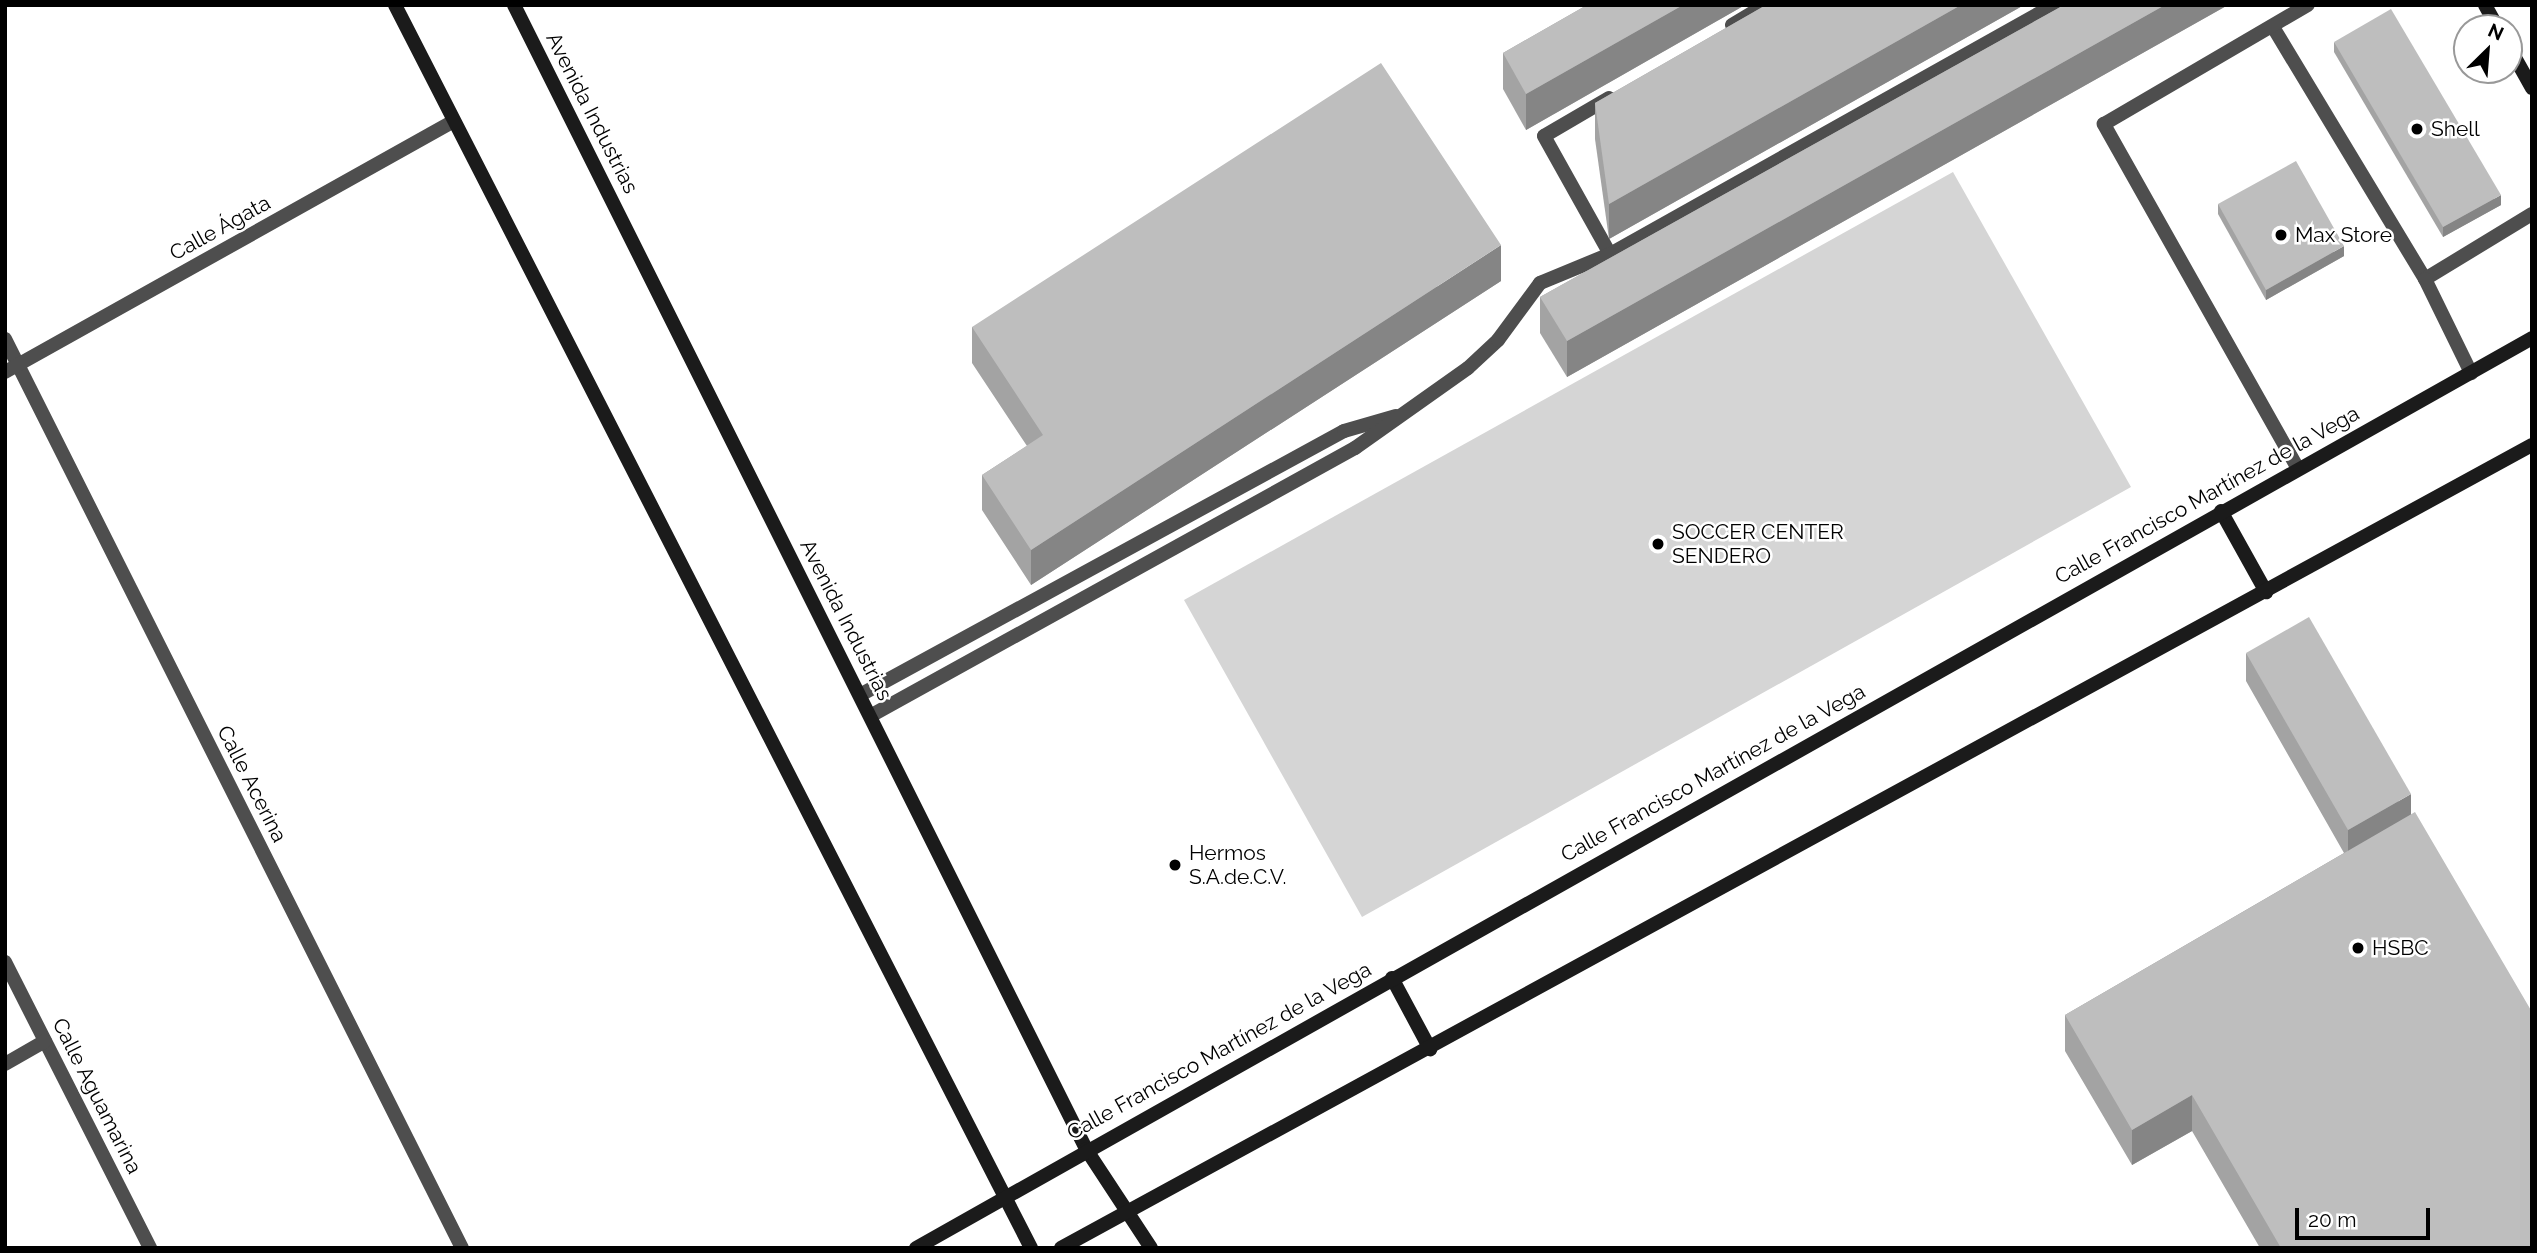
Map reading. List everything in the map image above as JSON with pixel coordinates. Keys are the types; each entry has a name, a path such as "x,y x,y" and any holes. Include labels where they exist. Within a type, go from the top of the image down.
{"main road":[{"path":"395,5 1008,1195 1031,1248"},
{"name":"Avenida Industrias","path":"514,5 872,715 1086,1149 1133,1212 1150,1248"},
{"path":"2523,72 2532,88"},
{"name":"Calle Francisco Martínez de la Vega","path":"916,1248 1086,1149 2297,467 2532,338"},
{"path":"1061,1248 1133,1212 2532,445"},
{"path":"2221,510 2266,592"},
{"path":"1392,978 1430,1049"}],"street":[{"path":"1718,33 1765,5"},
{"path":"872,715 1355,448 1498,340 1540,283 1610,254 2054,5"},
{"path":"2297,467 2104,124 2308,5"},
{"path":"2273,27 2425,279 2471,373"},
{"path":"1610,254 1544,136 1625,88"},
{"name":"Calle Ágata","path":"12,368 454,121"},
{"path":"2425,279 2532,214"},
{"name":"Calle Acerina","path":"5,339 12,368 462,1248"},
{"path":"860,695 1344,431 1396,416"},
{"name":"Calle Aguamarina","path":"5,962 150,1248"},
{"path":"5,1063 45,1041"}],"shaded area":[{"name":"SOCCER CENTER SENDERO","path":"1953,172 2131,487 1362,917 1184,600"}],"building":[{"path":"1587,5 1683,5 1526,94 1503,53"},
{"path":"1766,5 1961,5 1609,204 1595,103"},
{"path":"2064,5 2165,5 1567,341 1540,297"},
{"name":"Shell","path":"2391,9 2501,195 2443,227 2334,42"},
{"path":"1381,63 1501,245 1031,550 982,475 1043,435 972,327"},
{"name":"Max Store","path":"2296,161 2344,246 2266,290 2218,204"},
{"path":"2309,617 2411,794 2348,830 2246,653"},
{"name":"HSBC","path":"2415,812 2532,1012 2532,1248 2281,1248 2192,1095 2132,1130 2065,1015"}],"place":[{"name":"Shell","path":"2417,129"},
{"name":"Max Store","path":"2281,235"},
{"name":"SOCCER CENTER SENDERO","path":"1658,544"},
{"name":"Hermos S.A.de.C.V.","path":"1175,865"},
{"name":"HSBC","path":"2358,948"}]}
